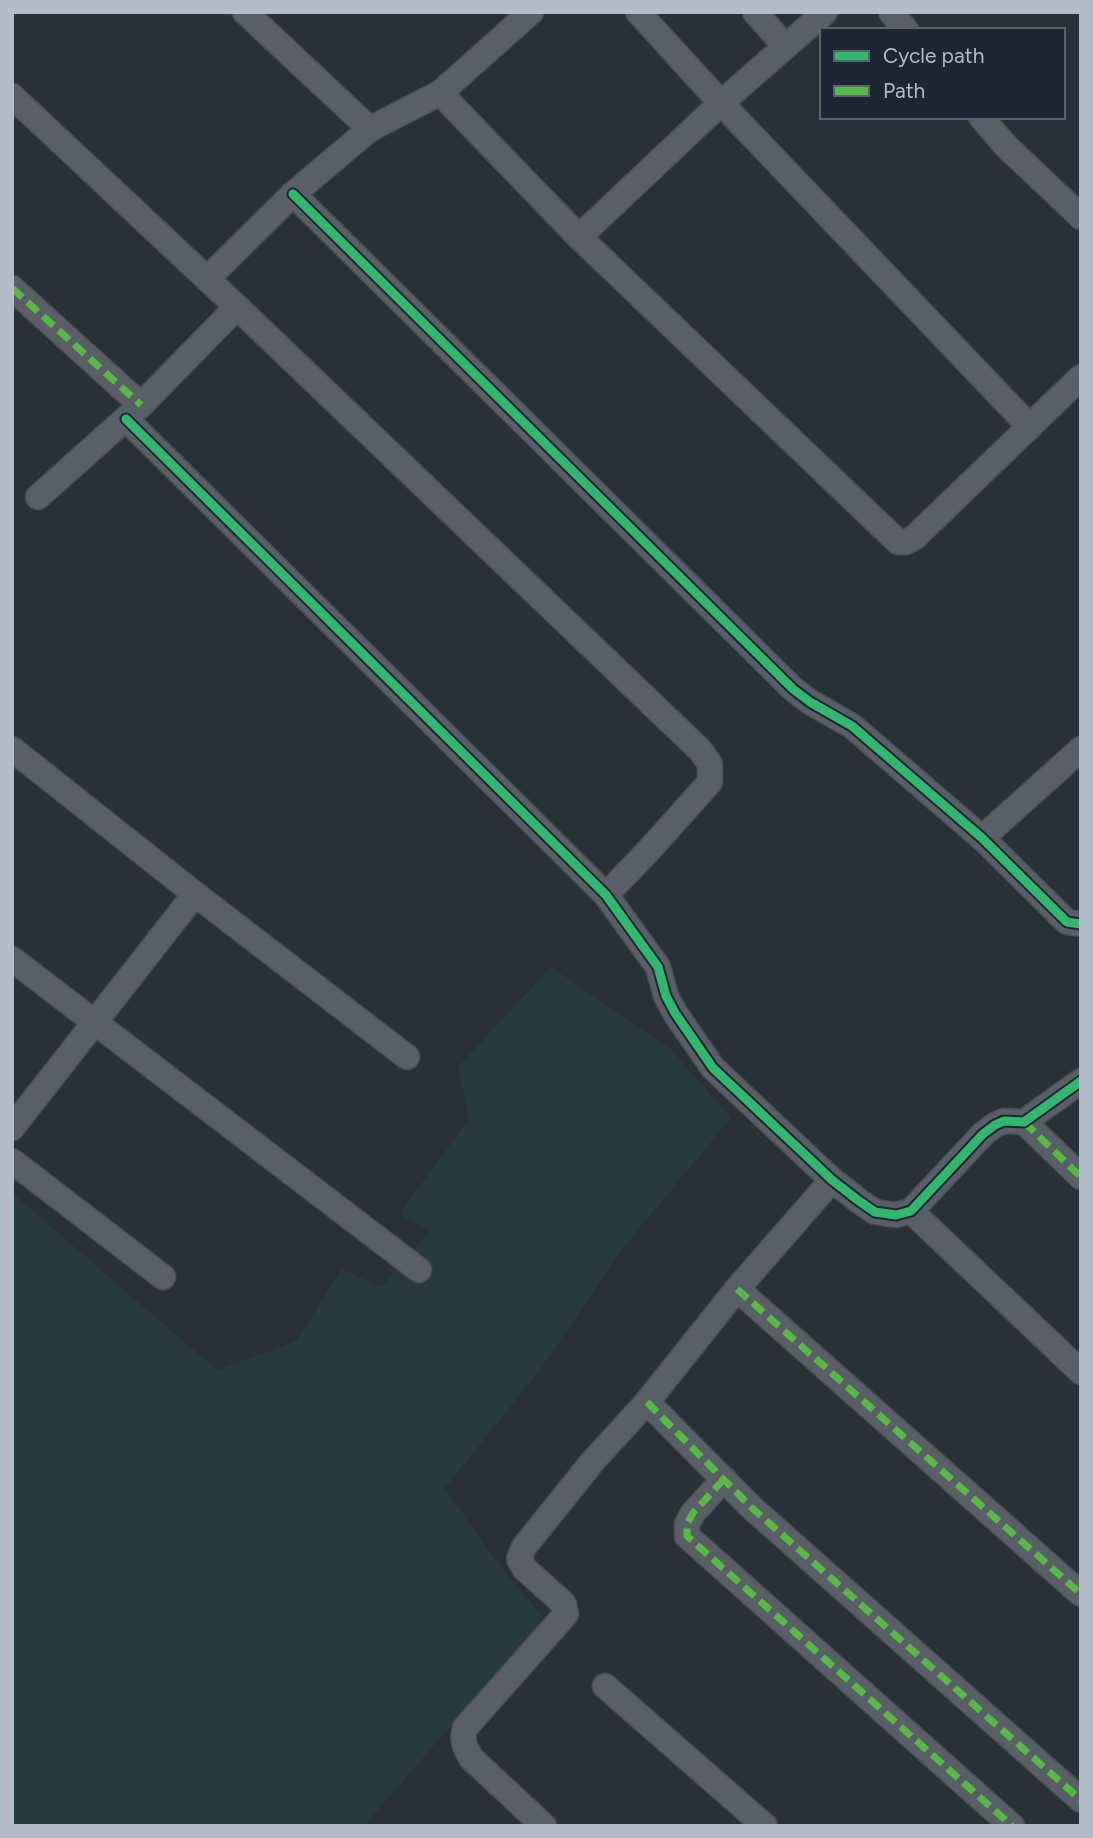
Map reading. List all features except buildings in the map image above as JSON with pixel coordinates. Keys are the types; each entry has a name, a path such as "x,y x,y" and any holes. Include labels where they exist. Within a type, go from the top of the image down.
{"street":[{"path":"246,12 370,129"},
{"path":"638,12 721,103 1030,427"},
{"path":"755,12 785,46"},
{"path":"579,237 721,103 825,12"},
{"path":"891,12 904,28"},
{"path":"207,279 293,194 370,129 439,93 516,17"},
{"path":"439,93 579,237 898,542 906,542 915,537 1081,377"},
{"path":"12,96 700,750 709,764 710,782 606,895"},
{"path":"983,119 1006,146 1081,217"},
{"path":"293,194 793,689 852,726 982,838 1067,922 1081,924"},
{"path":"12,288 606,895 658,967 666,996 675,1013 713,1068 831,1180 875,1212 896,1215 911,1211 989,1129 1004,1121 1024,1122 1081,1080"},
{"path":"38,497 134,412 237,307"},
{"path":"12,749 407,1057"},
{"path":"982,838 1081,749"},
{"path":"12,1128 195,894"},
{"path":"12,959 419,1270"},
{"path":"1024,1122 1081,1177"},
{"path":"12,1161 163,1277"},
{"path":"544,1826 471,1758 462,1735 465,1728 566,1614 564,1604 526,1569 519,1559 524,1547 593,1461 647,1402 737,1290 831,1180"},
{"path":"911,1211 1081,1371"},
{"path":"737,1290 1081,1594"},
{"path":"647,1402 751,1507 1081,1800"},
{"path":"724,1479 693,1513 687,1524 687,1536 1012,1826"},
{"path":"605,1686 765,1826"}],"green space":[{"path":"551,967 671,1049 731,1118 623,1248 542,1367 445,1488 488,1550 544,1619 364,1826 12,1826 12,1193 217,1370 296,1341 342,1269 381,1287 430,1231 399,1214 469,1119 458,1067"}],"marked path":[{"path":"12,288 141,405"},
{"path":"1024,1122 1081,1177"},
{"path":"737,1289 1081,1594"},
{"path":"647,1402 751,1507 1081,1800"},
{"path":"724,1479 693,1513 687,1524 687,1536 1012,1826"}],"cycle path":[{"path":"293,194 793,689 852,726 982,838 1067,922 1081,924"},
{"path":"126,419 606,895 658,967 666,996 675,1013 713,1068 832,1180 859,1201 875,1212 896,1215 911,1211 983,1134 1004,1121 1024,1122 1081,1081"}]}
